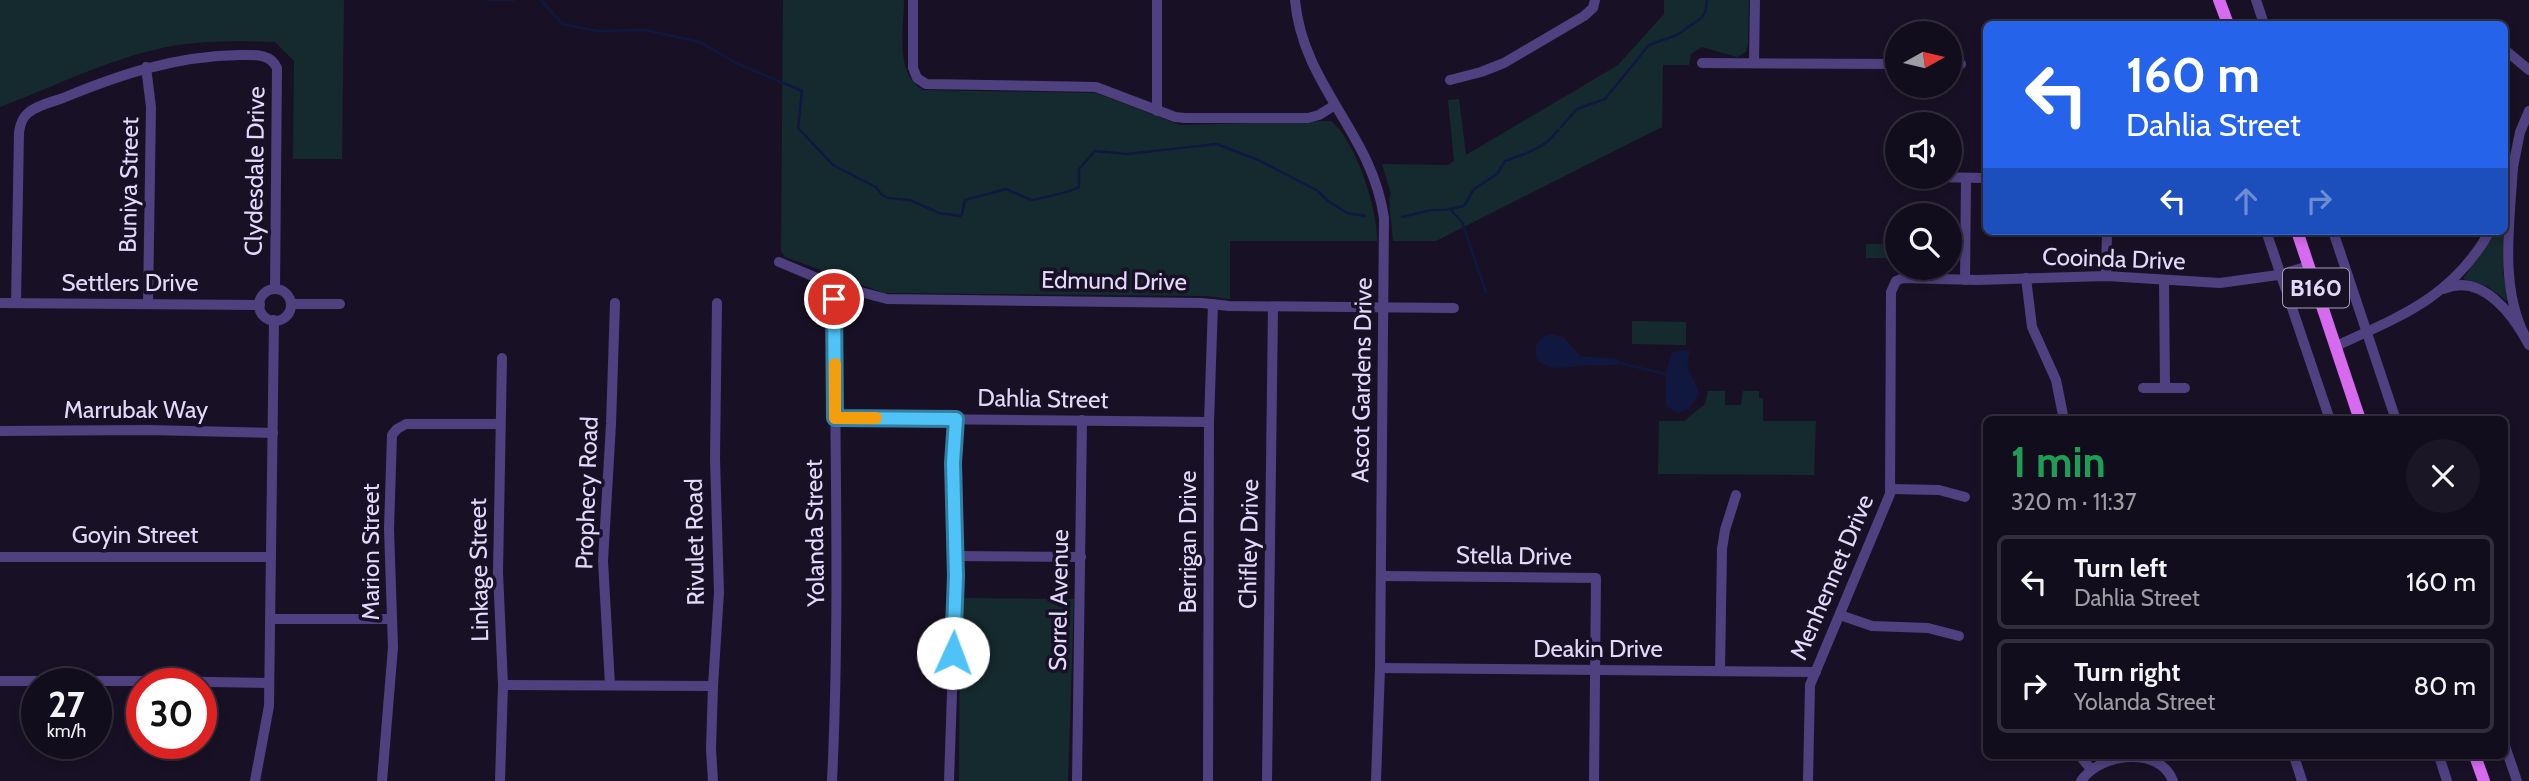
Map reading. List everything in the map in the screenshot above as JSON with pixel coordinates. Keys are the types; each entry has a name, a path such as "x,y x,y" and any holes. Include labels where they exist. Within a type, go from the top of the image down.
{"main road":[{"path":"2219,0 2227,21"},
{"name":"B160","path":"2298,235 2359,416"},
{"path":"2476,759 2484,781"}],"street":[{"path":"914,0 913,68 918,78 926,84 1096,87 1157,111 1185,118 1308,118 1335,105"},
{"path":"1157,0 1157,111"},
{"name":"Ascot Gardens Drive","path":"1295,0 1306,50 1318,78 1365,155 1380,196 1384,227 1380,668 1376,781"},
{"path":"1450,80 1504,63 1584,16 1595,0"},
{"path":"1754,63 1755,0"},
{"path":"2256,0 2263,21"},
{"path":"2508,52 2529,70"},
{"name":"Clydesdale Drive","path":"16,303 19,132 26,115 39,107 146,67 188,58 233,55 263,56 276,65 275,289"},
{"path":"1703,63 1885,64"},
{"name":"Buniya Street","path":"146,67 151,107 148,304"},
{"path":"2508,186 2520,132 2529,111"},
{"path":"2513,167 2510,273 2514,309 2527,341"},
{"path":"1962,179 1983,178"},
{"path":"1965,279 1966,179"},
{"path":"2106,235 2106,276"},
{"path":"2267,235 2329,416"},
{"path":"2334,235 2395,416"},
{"path":"2336,346 2420,306 2442,290 2474,257 2488,235"},
{"name":"Edmund Drive","path":"779,262 834,285 887,299 1454,308"},
{"name":"Cooinda Drive","path":"1895,286 1903,278 2106,276 2221,283 2281,275 2309,266"},
{"path":"2026,278 2032,327 2059,388 2063,416"},
{"path":"2164,280 2165,387"},
{"name":"Yolanda Street","path":"832,781 838,599 834,285"},
{"name":"Menhennet Drive","path":"1808,781 1809,692 1889,502 1891,304 1895,286"},
{"path":"2442,290 2461,286 2488,294 2506,310 2527,341"},
{"path":"275,289 286,293 291,304 287,315 274,320 265,317 260,305 264,294 275,289"},
{"name":"Settlers Drive","path":"0,303 260,305"},
{"name":"Prophecy Road","path":"610,685 603,561 615,303"},
{"name":"Rivulet Road","path":"713,781 713,686 719,592 715,459 717,303"},
{"path":"291,304 340,304"},
{"name":"Berrigan Drive","path":"1208,781 1209,422 1213,304"},
{"name":"Chifley Drive","path":"1267,781 1273,307"},
{"path":"255,781 269,706 274,320"},
{"name":"Linkage Street","path":"500,781 503,685 498,572 502,358"},
{"path":"2143,387 2185,388"},
{"name":"Dahlia Street","path":"835,418 1209,422"},
{"path":"949,781 956,556 953,502 956,419"},
{"name":"Sorrel Avenue","path":"1077,781 1082,420"},
{"name":"Marion Street","path":"382,781 390,688 392,619 389,529 394,431 406,424 499,424"},
{"name":"Marrubak Way","path":"0,431 273,433"},
{"path":"1891,489 1939,490 1965,497"},
{"path":"1720,670 1722,549 1736,495"},
{"path":"956,556 1080,557"},
{"name":"Goyin Street","path":"0,557 271,558"},
{"name":"Stella Drive","path":"1381,576 1596,578 1595,671"},
{"path":"1840,615 1872,626 1928,628 1959,636"},
{"path":"270,619 392,619"},
{"name":"Deakin Drive","path":"1380,668 1816,672"},
{"path":"1594,781 1595,671"},
{"path":"0,681 269,683"},
{"path":"503,685 713,686"},
{"path":"2508,755 2517,781"},
{"path":"2083,759 2091,769"},
{"path":"2081,781 2091,769 2104,761 2130,759"},
{"path":"2146,759 2163,765 2173,781"},
{"path":"2295,759 2302,781"},
{"path":"2440,759 2447,781"}],"green space":[{"path":"0,0 344,0 342,159 293,159 294,61 275,42 202,42 155,50 110,63 0,107"},
{"path":"783,0 904,0 904,62 914,82 923,90 1096,93 1180,125 1331,121 1349,144 1364,177 1374,212 1377,241 1230,241 1230,299 1206,296 884,293 785,257 781,251"},
{"path":"1664,0 1749,0 1746,52 1737,57 1702,47 1691,54 1689,65 1663,65 1662,127 1436,241 1393,241 1389,199 1391,194 1382,164 1448,165 1454,161 1448,100 1459,99 1466,155 1618,65 1664,14"},
{"path":"2494,235 2503,235 2503,271 2507,301 2487,286 2463,279"},
{"path":"1866,244 1885,244 1885,258 1866,258"},
{"path":"1632,321 1686,322 1686,345 1632,344"},
{"path":"1708,391 1725,391 1725,405 1741,405 1743,391 1759,391 1759,398 1763,398 1763,421 1816,421 1814,475 1658,474 1659,421 1684,421 1705,404"},
{"path":"960,598 1074,599 1068,781 959,781"}],"water":[{"path":"1553,334 1564,338 1580,356 1618,359 1619,364 1561,368 1547,366 1536,357 1536,348 1541,338"},
{"path":"1688,350 1688,369 1699,394 1689,409 1678,413 1666,406 1666,372 1672,352"}],"waterway":[{"path":"489,0 514,0"},
{"path":"541,0 562,24 597,31 645,30 700,42 736,63 802,91 798,128 833,165 876,187 888,198 910,200 939,213 960,216 965,200 1006,189 1031,200 1076,189 1079,187 1079,169 1095,151 1127,154 1217,144 1258,160 1318,191 1347,213 1365,216"},
{"path":"1561,127 1577,109 1605,99 1649,45 1677,35 1701,18 1705,13 1707,0"},
{"path":"1402,217 1464,206 1474,189 1497,174 1505,161 1541,146 1558,130"},
{"path":"1450,209 1462,222 1486,292"},
{"path":"1619,363 1666,374"}],"slow traffic":[{"path":"835,364 835,418 876,418"}],"route":[{"path":"834,299 835,418 956,419 953,443 956,576 953,653"}]}
